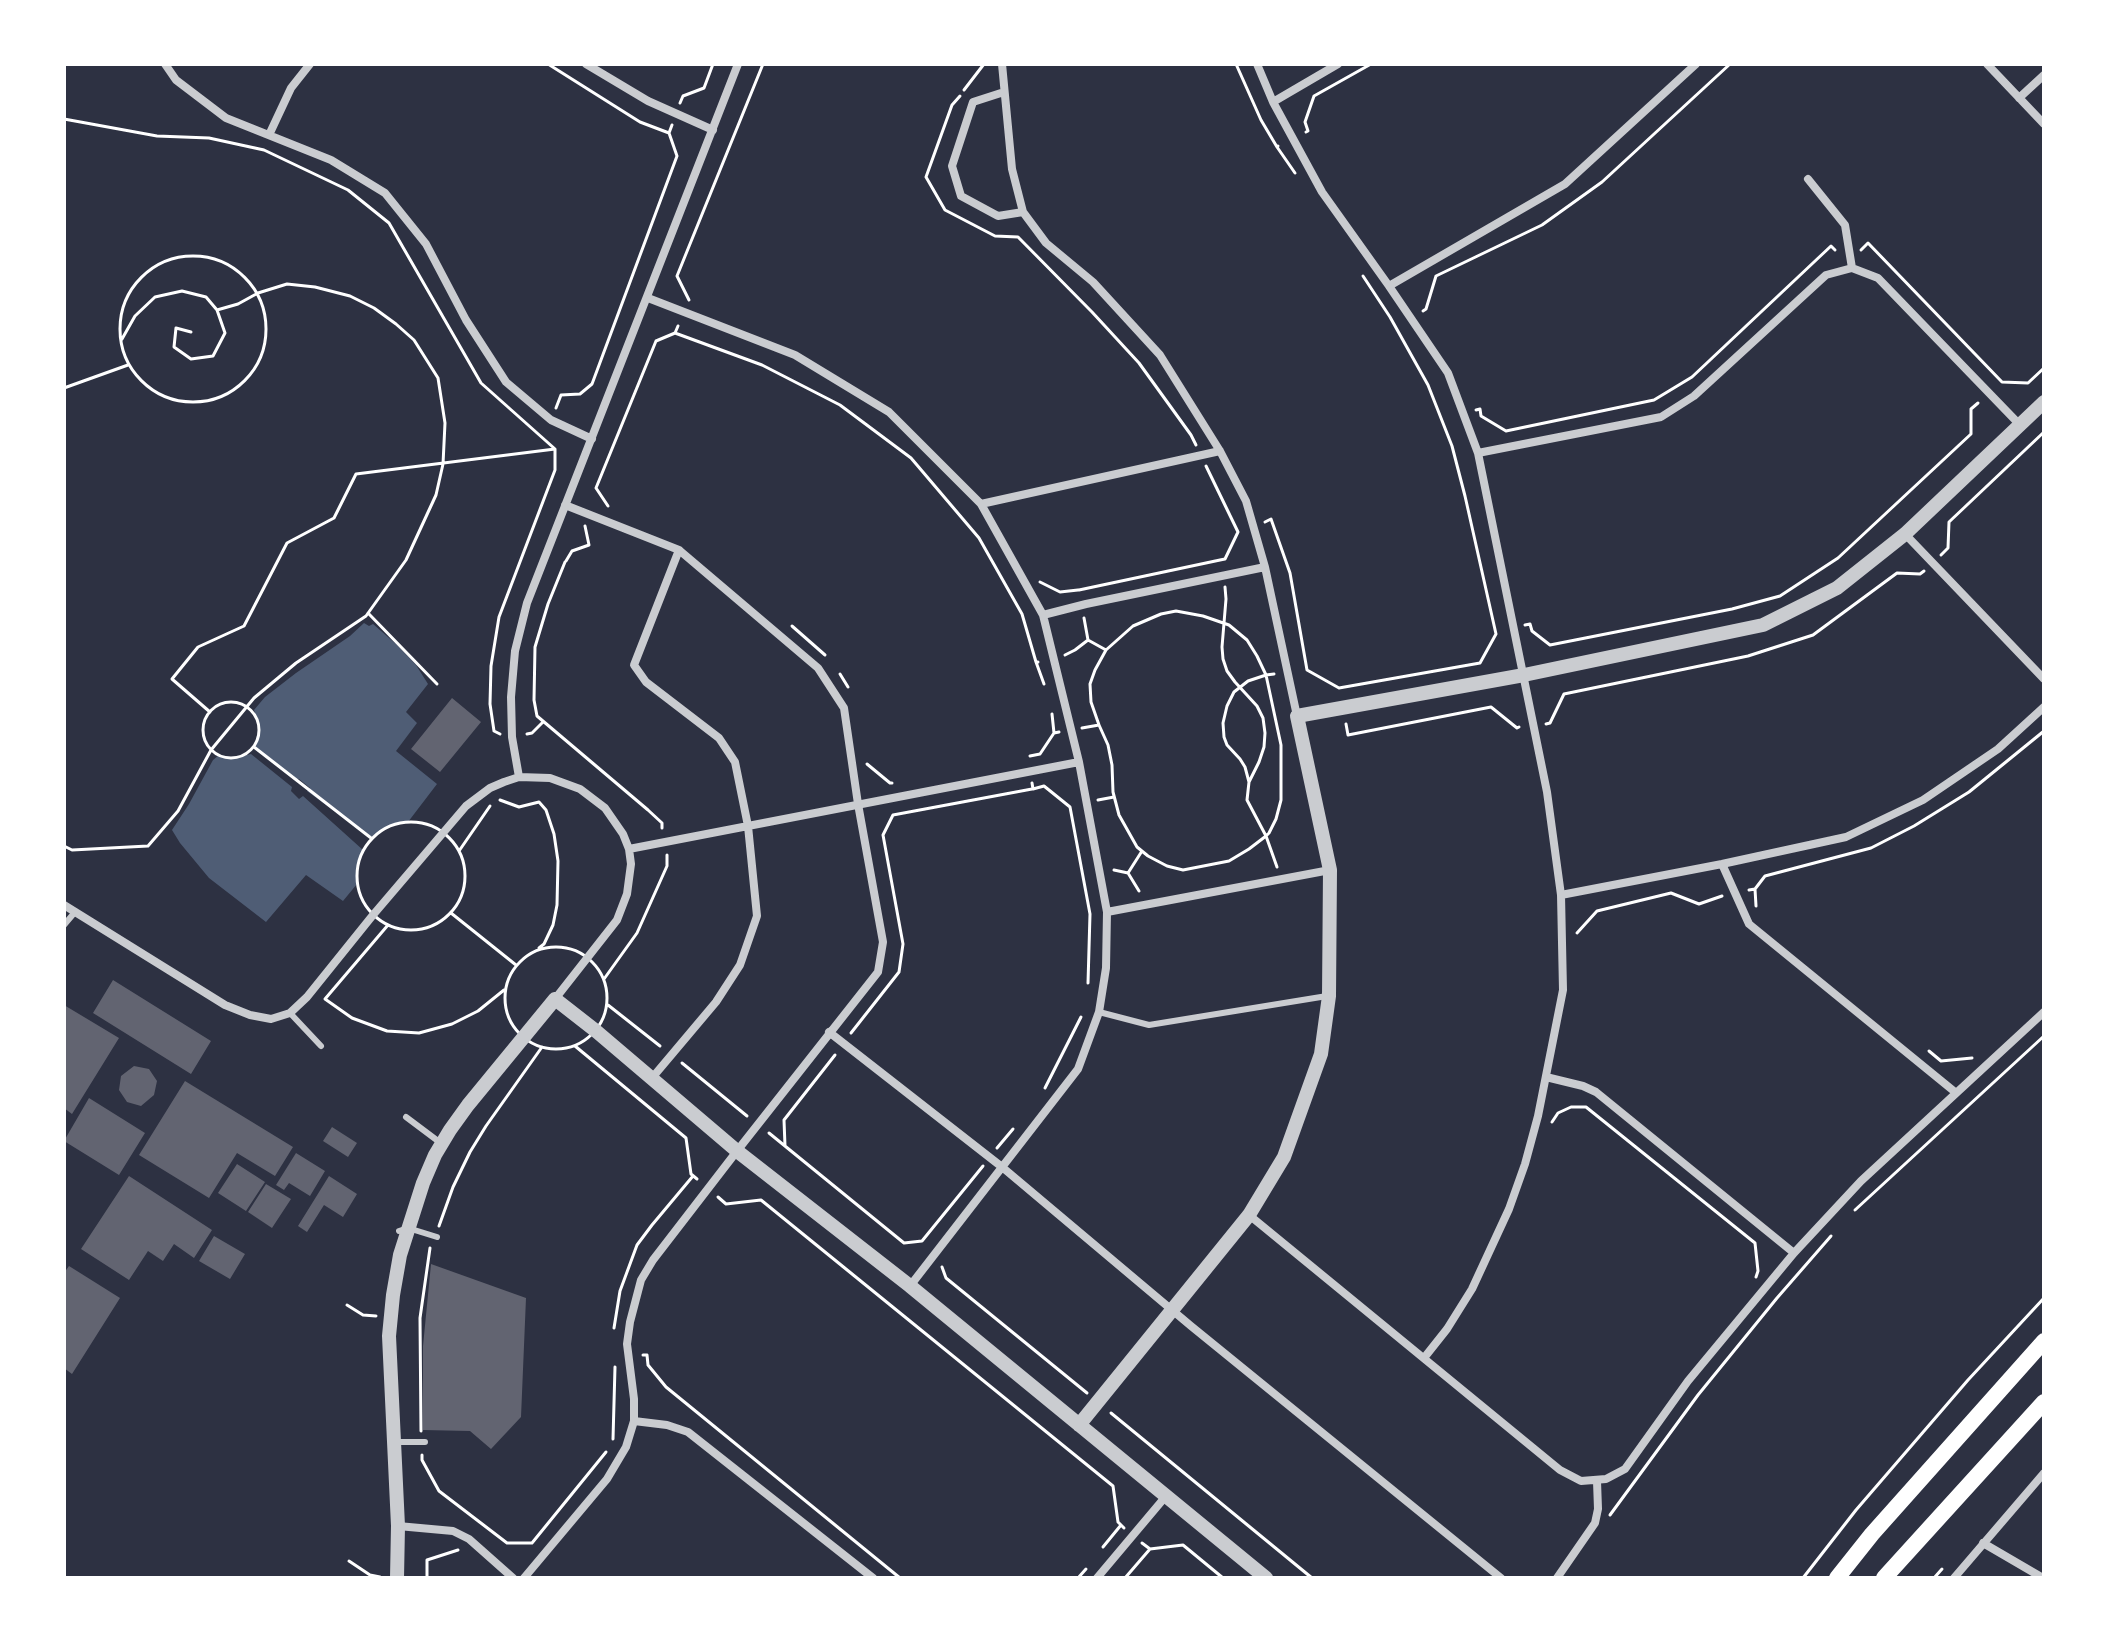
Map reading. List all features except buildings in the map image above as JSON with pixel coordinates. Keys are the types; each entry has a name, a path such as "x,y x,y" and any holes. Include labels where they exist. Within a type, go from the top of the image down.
{"main road":[{"path":"1837,1578 1872,1534 2044,1341"},
{"path":"1884,1578 2044,1402"}],"street":[{"path":"165,64 176,80 226,118 331,160 385,193 426,244 466,320 506,382 549,419 592,439"},
{"path":"269,135 291,88 310,64"},
{"path":"586,64 648,101 713,130"},
{"path":"519,777 512,737 511,697 515,651 527,603 738,64"},
{"path":"1002,64 1012,169 1023,212 1046,243 1093,282 1160,355 1220,451 1246,501 1265,567 1330,870 1329,996 1321,1054 1284,1157 1249,1215 1079,1425"},
{"path":"1257,64 1273,102 1322,192 1448,373 1478,453 1547,792 1561,895 1563,990 1537,1120 1518,1184 1491,1251 1461,1307 1424,1358"},
{"path":"1273,102 1338,64"},
{"path":"1389,286 1565,184 1696,64"},
{"path":"1987,64 2044,124"},
{"path":"2019,98 2044,75"},
{"path":"1004,92 973,102 952,166 961,196 998,216 1023,212"},
{"path":"1808,179 1845,225 1852,268"},
{"path":"1478,453 1661,417 1694,396 1826,275 1852,268 1878,278 2019,424"},
{"path":"648,298 795,355 889,412 981,504 1043,615 1079,762 1107,912 1106,968 1099,1012 1078,1069 910,1286"},
{"path":"1297,716 1524,675 1763,625 1837,588 1905,534 2044,402"},
{"path":"981,504 1220,451"},
{"path":"524,1578 618,1464 626,1447 634,1421 628,1355 630,1322 641,1280 653,1260 878,972 883,942 844,708 818,668 679,550 565,505"},
{"path":"1905,534 2044,679"},
{"path":"652,1078 716,1002 740,965 757,916 748,826 735,762 719,738 646,682 634,665 679,550"},
{"path":"1043,615 1265,567"},
{"path":"1561,895 1846,837 1923,800 1998,749 2044,707"},
{"path":"629,849 1079,762"},
{"path":"64,905 225,1005 271,1019 290,1013 307,997 466,806 490,788 519,777 550,778 580,789 594,798 615,820 629,849 630,879 617,920 468,1105 442,1144 403,1230 389,1336 398,1526 397,1578"},
{"path":"1722,864 1749,924 1955,1092"},
{"path":"1107,912 1330,870"},
{"path":"555,999 737,1151 910,1286 1266,1578"},
{"path":"1249,1215 1560,1470 1581,1481 1597,1481 1625,1469 1688,1381 1794,1253 1861,1181 2044,1012"},
{"path":"829,1032 1002,1167 1501,1578"},
{"path":"1546,1077 1596,1092 1794,1253"},
{"path":"634,1421 667,1425 688,1432 873,1578"},
{"path":"1954,1578 2044,1473"},
{"path":"1557,1578 1595,1523 1597,1481"},
{"path":"1097,1578 1166,1496"},
{"path":"398,1526 453,1531 469,1539 513,1578"},
{"path":"1983,1543 2043,1578"}],"lane":[{"path":"64,925 75,912"},
{"path":"1099,1012 1149,1025 1329,996"},
{"path":"290,1013 321,1046"},
{"path":"406,1117 442,1144"},
{"path":"403,1230 436,1237"},
{"path":"394,1442 423,1442"}],"path":[{"path":"675,333 690,299 677,276 763,64"},
{"path":"984,64 952,105 926,177 945,210 995,236 1018,237 1139,363 1191,435 1238,532"},
{"path":"64,119 157,136 209,138 264,150 348,190 389,223 481,383 555,449 356,474 334,518 287,543 244,626 198,647 172,679 210,712"},
{"path":"540,435 561,395 580,394 592,384 677,156 669,133"},
{"path":"1277,147 1301,184"},
{"path":"202,255 234,268 258,293 266,317 266,330 265,343 256,367 239,386 217,399 191,403 166,398 144,384 128,365 120,343 119,319 125,297 138,278 157,264 179,256 202,255"},
{"path":"1106,650 1088,640 1079,590 1225,559 1238,532 1271,519 1290,573 1307,670 1339,688 1480,663 1496,634 1452,446 1428,385 1359,269"},
{"path":"64,846 72,850 148,846 178,811 211,750 254,698 296,663 368,613 406,560 436,495 443,464 445,423 438,378 414,340 374,308 350,296 315,287 287,284 217,310"},
{"path":"120,343 135,316 155,297 182,291 206,297 217,310 225,333 213,356 191,359 174,347 176,328 191,332"},
{"path":"613,514 596,488 656,341 675,333 762,365 840,405 911,458 979,538 1022,614 1036,662"},
{"path":"64,388 128,365"},
{"path":"1495,629 1530,624 1532,631 1550,645 1732,609 1780,596 1838,558 1971,434 1971,409 2002,382"},
{"path":"582,512 589,545 572,551 565,562 535,647 534,700 537,716 662,823 667,866 637,933 604,979"},
{"path":"526,547 565,562"},
{"path":"1223,575 1226,599 1223,659 1227,671 1257,706 1265,733 1264,747 1249,782 1247,800 1266,836 1280,880"},
{"path":"1176,611 1229,625 1247,640 1266,675 1281,745 1281,800 1276,819 1266,836 1229,861 1183,870 1167,866 1137,847 1119,815 1108,745 1091,702 1090,684 1106,650 1133,626 1176,611"},
{"path":"368,613 437,684"},
{"path":"785,621 823,651 830,661"},
{"path":"838,672 850,693"},
{"path":"1249,782 1240,759 1224,737 1223,723 1234,692 1248,681 1266,675"},
{"path":"223,703 247,706 257,718 259,728 249,752 235,758 211,750 203,735 205,719 210,712 223,703"},
{"path":"512,737 532,733 544,721"},
{"path":"1088,991 1090,914 1070,807 1044,786 1033,789 1027,757 1040,754 1054,733 1099,725"},
{"path":"254,746 371,838"},
{"path":"865,753 867,765 890,783 905,780"},
{"path":"459,851 492,803 500,800 519,807 539,802 546,810 558,861 557,905 553,925 544,944 536,951"},
{"path":"1128,873 1142,851"},
{"path":"1082,874 1107,869 1128,873 1139,890 1142,906"},
{"path":"1755,889 1757,912"},
{"path":"451,913 516,965"},
{"path":"388,925 325,999 352,1018 387,1031 419,1033 452,1024 478,1011 506,985"},
{"path":"608,1005 904,1243 922,1241 1017,1123"},
{"path":"1044,1089 1082,1016"},
{"path":"1847,1217 2044,1036"},
{"path":"575,1046 686,1138 691,1174 726,1204 761,1200 1113,1486 1118,1522 1150,1549"},
{"path":"542,1047 470,1152 430,1248 420,1318 422,1460 439,1491 507,1543 532,1543 613,1444 615,1355 647,1355 648,1365 666,1387 896,1577"},
{"path":"1929,1051 1941,1061 1971,1057 1997,1080"},
{"path":"1537,1120 1553,1122 1558,1113 1571,1107 1586,1107 1755,1243 1756,1279 1766,1288"},
{"path":"1607,1516 1632,1487 1698,1395 1837,1229"},
{"path":"1803,1578 1856,1510 1947,1404 2044,1298"},
{"path":"427,1578 427,1560 461,1549 479,1521"},
{"path":"1125,1578 1150,1549 1183,1545 1223,1578"},
{"path":"349,1561 370,1575 386,1577"}],"water":[{"path":"364,623 369,626 373,624 396,644 416,665 428,684 406,712 417,723 396,751 437,784 408,822 381,830 371,838 307,791 310,788 299,779 296,781 254,746 259,728 254,710 265,697"},
{"path":"251,754 292,787 291,791 299,799 303,796 363,850 356,871 357,884 343,901 306,875 266,922 209,878 180,843 172,830 213,760 219,755 235,758"}]}
